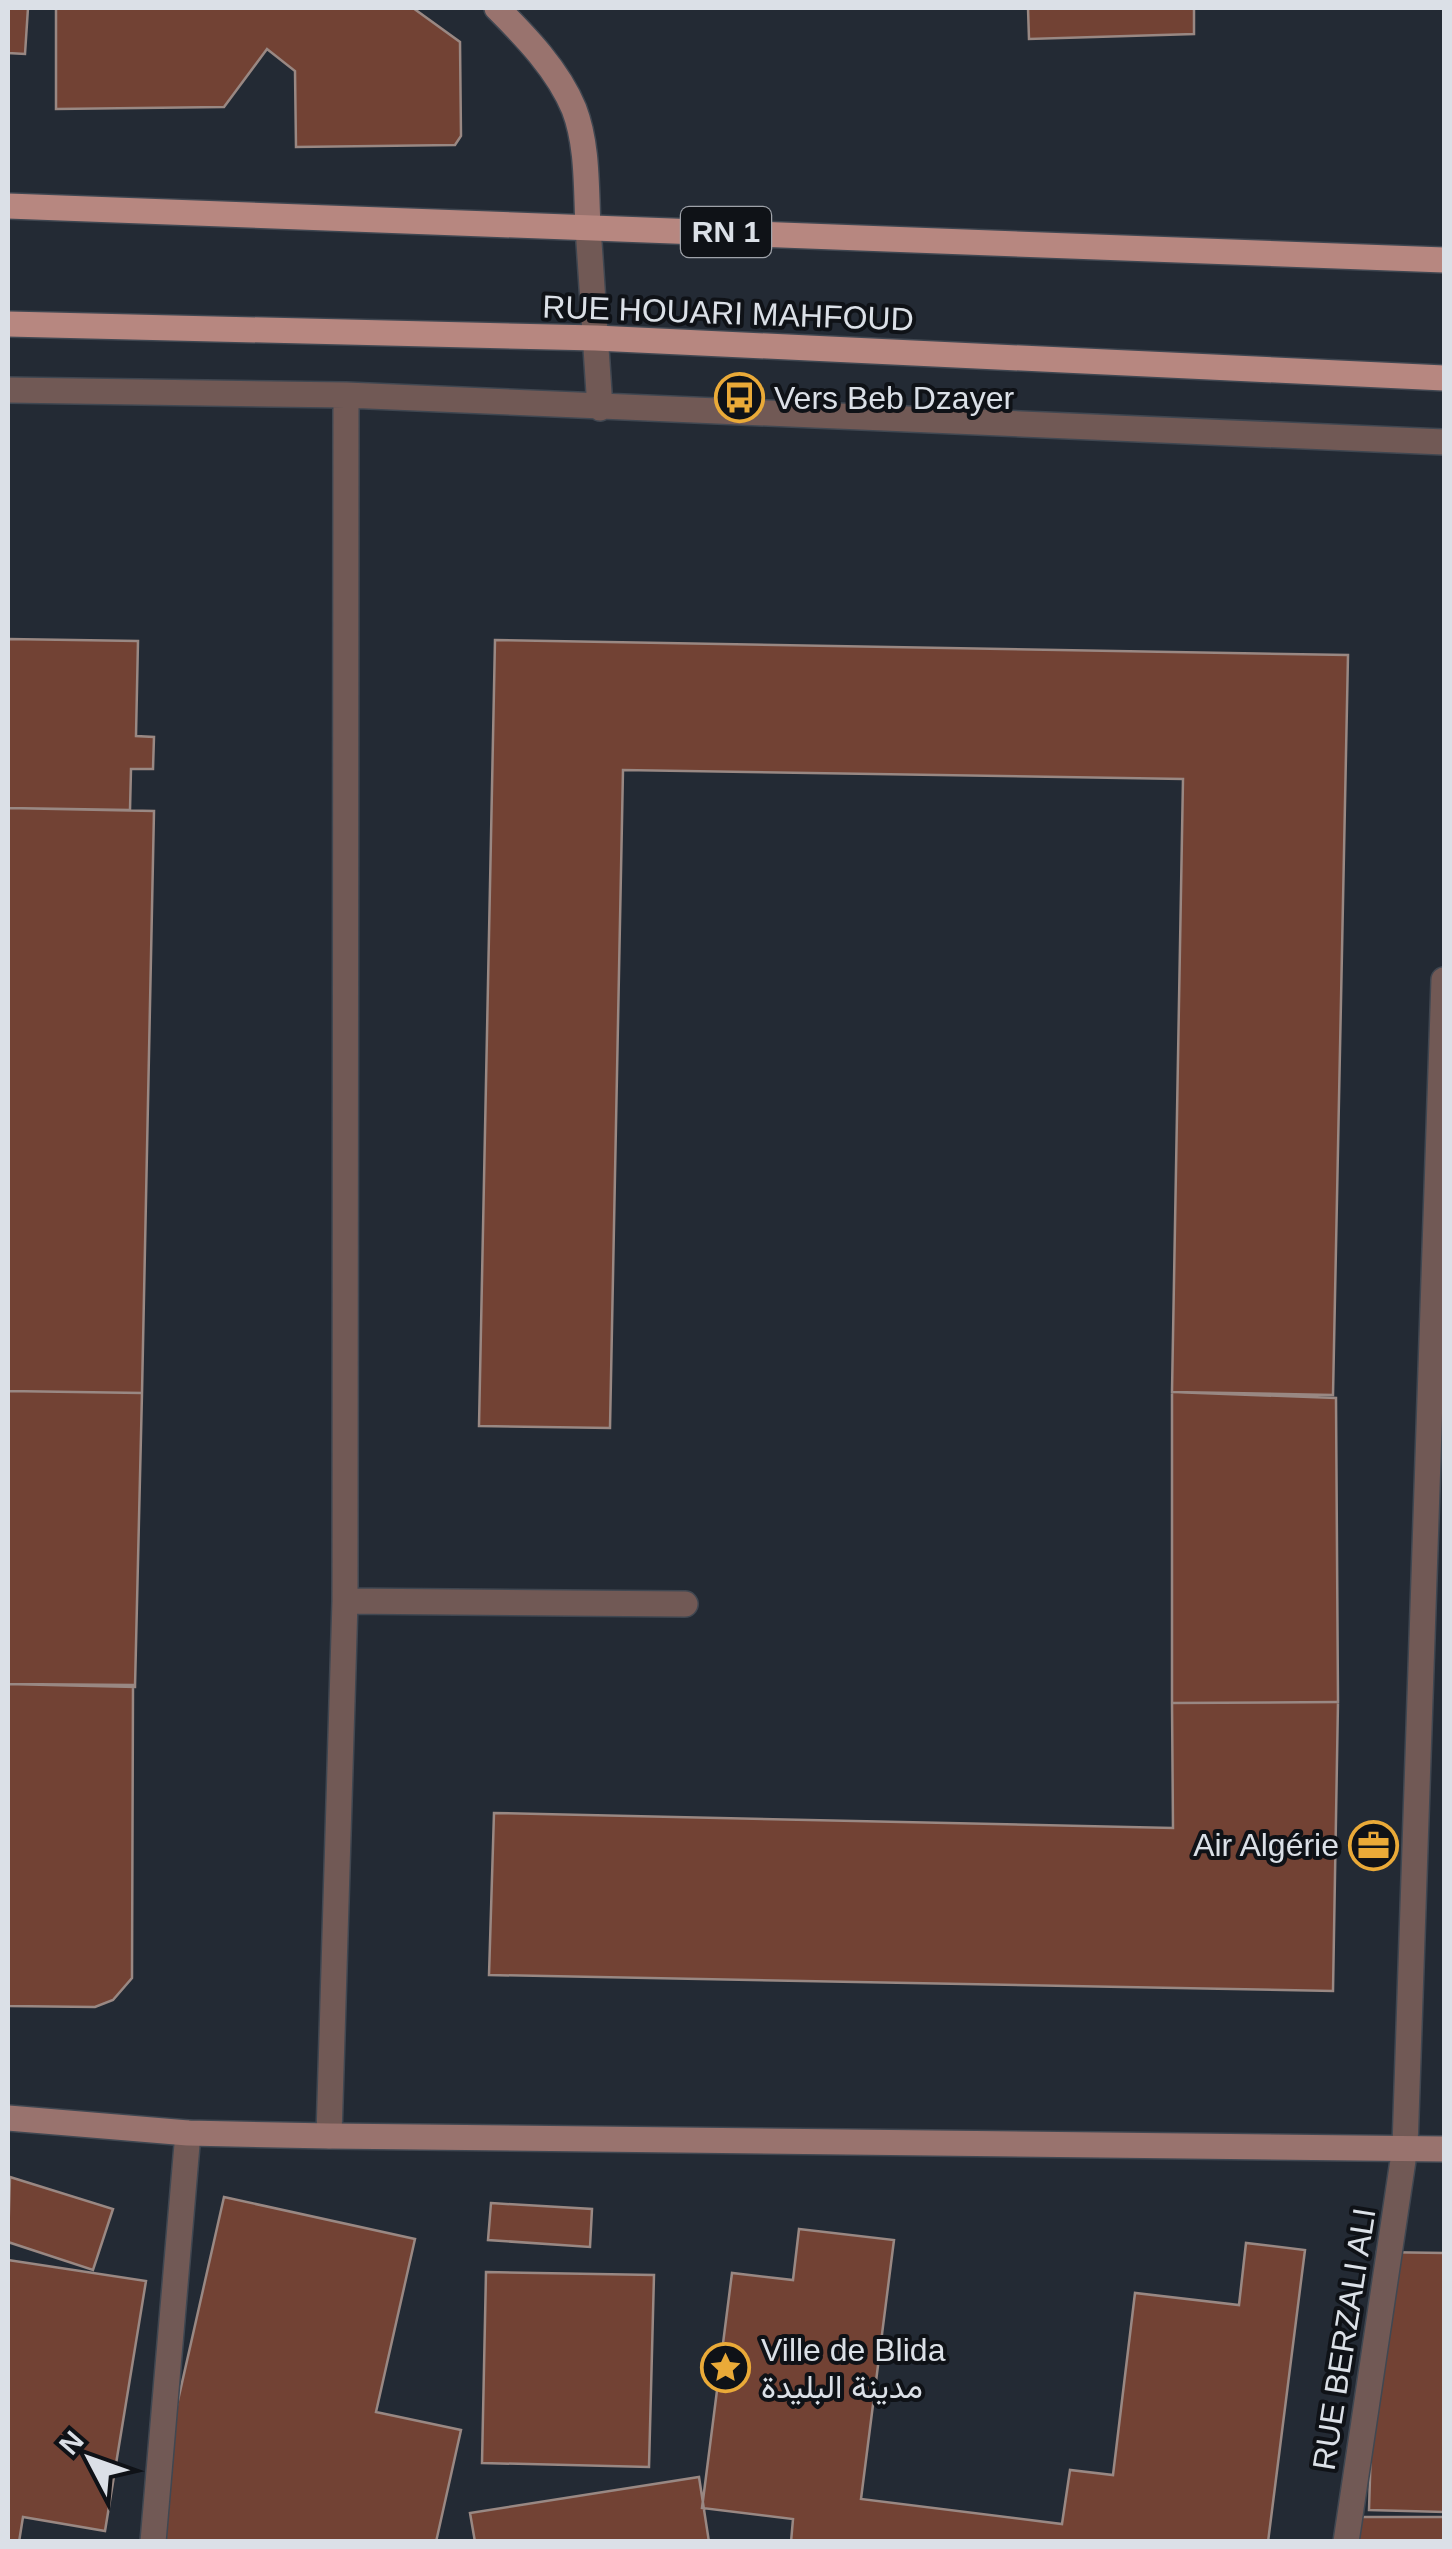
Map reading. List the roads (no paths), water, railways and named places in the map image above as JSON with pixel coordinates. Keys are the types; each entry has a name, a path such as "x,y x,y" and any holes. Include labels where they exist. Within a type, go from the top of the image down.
{"main road":[{"name":"RN 1","path":"8,206 1444,260"},
{"name":"RUE HOUARI MAHFOUD","path":"8,324 596,338 1444,378"}],"street":[{"path":"498,8 550,66 574,110 585,167 600,408"},
{"path":"8,390 346,395 1444,442"},
{"path":"329,2136 345,1601 346,395"},
{"name":"RUE BERZALI ALI","path":"1346,2542 1405,2147 1444,980"},
{"path":"345,1601 685,1604"},
{"path":"8,2118 188,2133 1444,2149"},
{"path":"153,2542 188,2133"}],"place":[{"name":"Vers Beb Dzayer","path":"739,398"},
{"name":"Air Algérie","path":"1374,1845"},
{"name":"Ville de Blida مدينة البليدة","path":"726,2368"}]}
